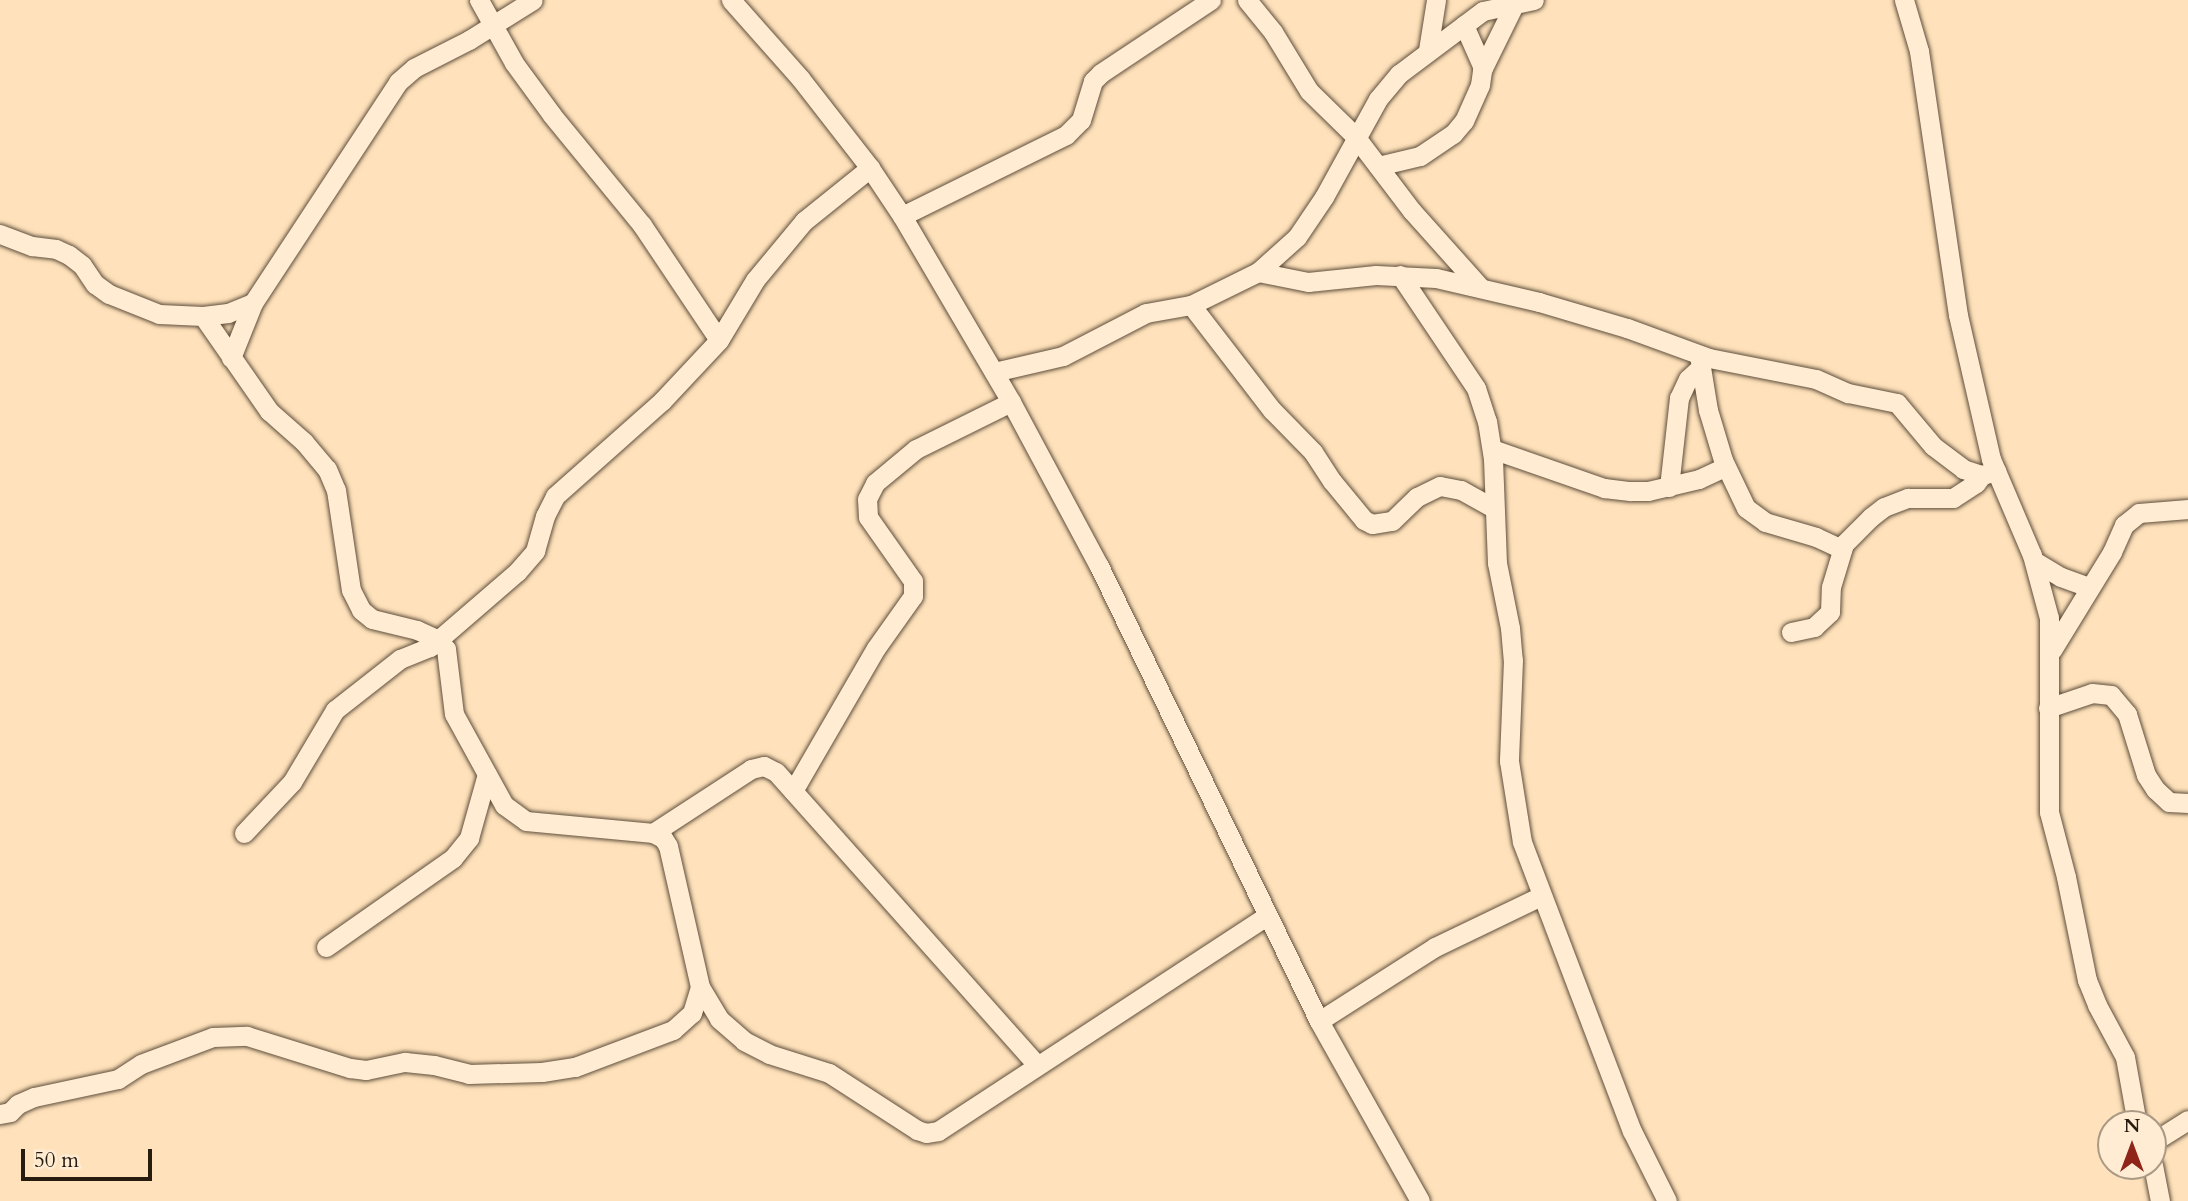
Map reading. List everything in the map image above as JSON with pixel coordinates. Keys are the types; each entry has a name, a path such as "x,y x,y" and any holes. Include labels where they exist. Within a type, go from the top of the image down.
{"street":[{"path":"479,0 514,63 642,225 719,340"},
{"path":"231,358 253,303 398,82 425,60 439,56 494,26 533,0"},
{"path":"731,0 800,78 870,169 902,216 1012,402 1099,566 1319,1021 1420,1201"},
{"path":"902,216 1066,135 1082,120 1093,81 1101,73 1211,0"},
{"path":"1247,0 1273,32 1309,91 1355,136 1412,211 1480,287"},
{"path":"1428,50 1436,0"},
{"path":"994,372 1063,356 1146,313 1191,305 1258,272 1297,237 1324,197 1355,136 1385,91 1428,50 1483,11 1534,0"},
{"path":"1904,0 1919,51 1958,315 1989,473 2034,561 2049,618 2049,812 2066,877 2087,980 2096,1005 2125,1057 2134,1110"},
{"path":"1378,166 1420,156 1453,134 1472,105 1483,68 1514,5"},
{"path":"1464,25 1483,68"},
{"path":"244,833 292,782 334,710 400,659 430,647 528,560 535,551 545,516 555,496 662,401 719,340 755,280 804,221 870,169"},
{"path":"0,234 32,246 56,249 68,255 82,265 95,284 159,314 203,316 228,313 253,303"},
{"path":"1258,272 1308,282 1400,275 1436,278 1589,316 1700,361 1816,379 1848,394 1897,403 1933,446 1963,469 1989,473"},
{"path":"1400,275 1476,388 1488,421 1492,449 1497,563 1510,628 1513,660 1509,761 1522,842 1632,1131 1667,1201"},
{"path":"1191,305 1272,410 1313,452 1332,481 1364,520 1372,524 1392,521 1417,497 1440,486 1461,490 1493,508"},
{"path":"203,316 269,411 304,442 327,469 336,490 351,590 361,610 372,619 417,629 438,640 450,662 454,714 504,805 526,821 653,833 663,838 668,846 700,987 719,1019 744,1041 769,1054 829,1073 917,1130 926,1133 938,1131 1267,916"},
{"path":"1700,361 1708,410 1726,467 1746,508 1765,522 1816,537 1842,549"},
{"path":"1669,486 1679,398 1700,361"},
{"path":"793,791 876,648 913,596 913,580 868,517 867,499 875,483 916,449 1012,402"},
{"path":"1492,449 1604,488 1630,491 1699,479 1726,467"},
{"path":"1791,632 1814,627 1830,612 1831,587 1842,549 1884,507 1908,498 1953,498 1989,473"},
{"path":"2051,651 2112,552 2124,525 2132,517 2146,512 2188,509"},
{"path":"2034,561 2061,577 2089,587"},
{"path":"2048,708 2092,693 2111,695 2127,714 2146,775 2155,789 2169,802 2188,803"},
{"path":"653,833 751,769 764,766 776,772 1037,1065"},
{"path":"326,947 453,858 469,838 487,774"},
{"path":"1319,1021 1435,947 1541,896"},
{"path":"0,1114 10,1112 18,1104 34,1097 118,1079 141,1064 213,1037 247,1035 350,1068 366,1070 405,1062 434,1065 469,1074 542,1072 575,1067 673,1030 692,1013 700,987"},
{"path":"2167,1133 2188,1120"},
{"path":"2156,1180 2160,1201"}]}
